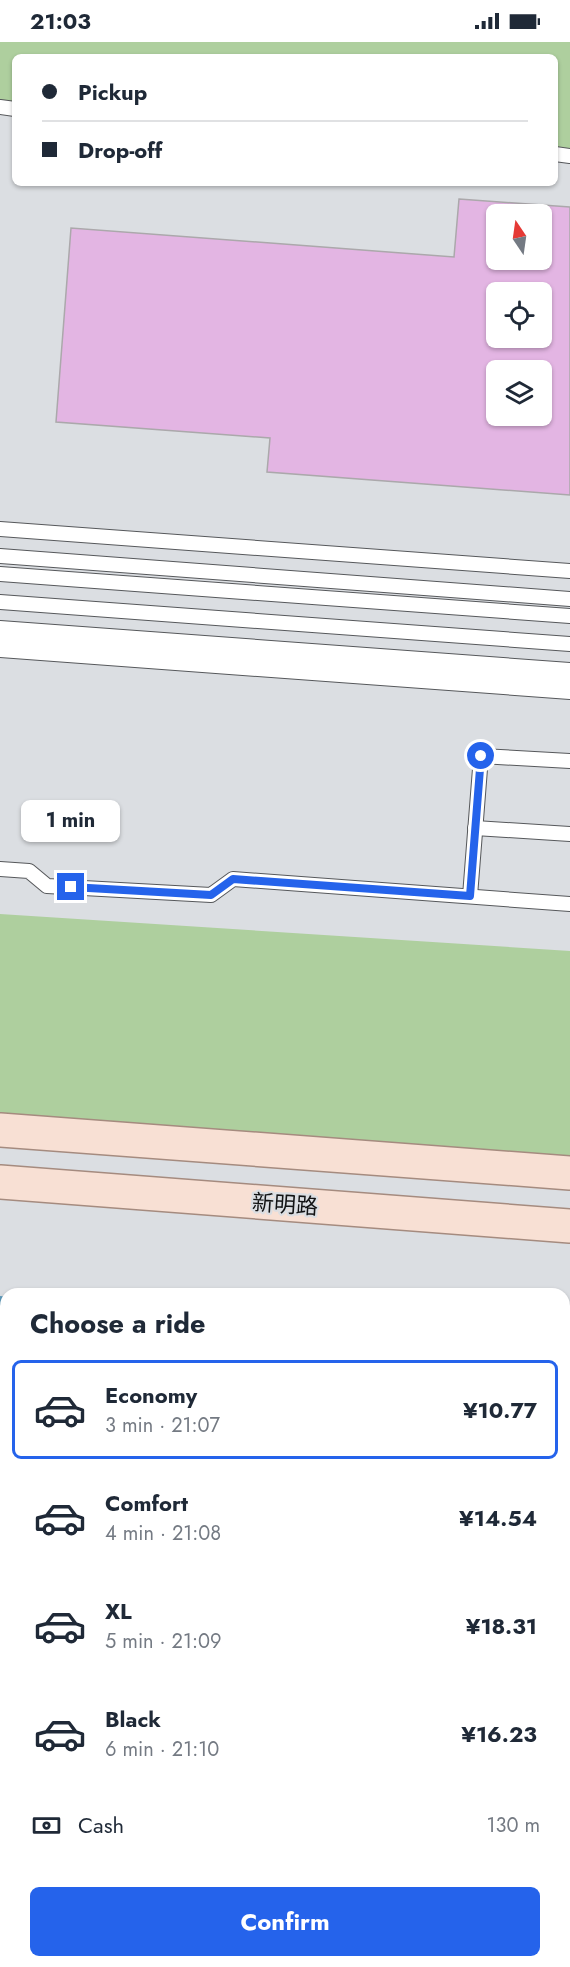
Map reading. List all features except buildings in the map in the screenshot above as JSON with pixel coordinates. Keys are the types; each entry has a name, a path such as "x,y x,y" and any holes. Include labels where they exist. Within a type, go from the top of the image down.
{"main road":[{"path":"0,1130 570,1173"},
{"name":"新明路","path":"0,1182 570,1226"}],"lane":[{"path":"0,529 570,572"},
{"path":"0,556 570,599"},
{"path":"0,574 570,616"},
{"path":"0,602 570,644"},
{"path":"0,628 570,670"},
{"path":"0,639 570,682"},
{"path":"0,650 570,692"},
{"path":"470,896 481,756 570,761"},
{"path":"475,828 570,834"},
{"path":"0,869 29,871 47,886 211,895 233,879 570,904"}],"green space":[{"path":"0,42 570,42 570,156 558,154 558,54 12,54 12,109 0,107"},
{"path":"0,914 570,951 570,1170 0,1125"}],"route":[{"path":"71,887 211,895 233,879 470,896 481,756"}]}
